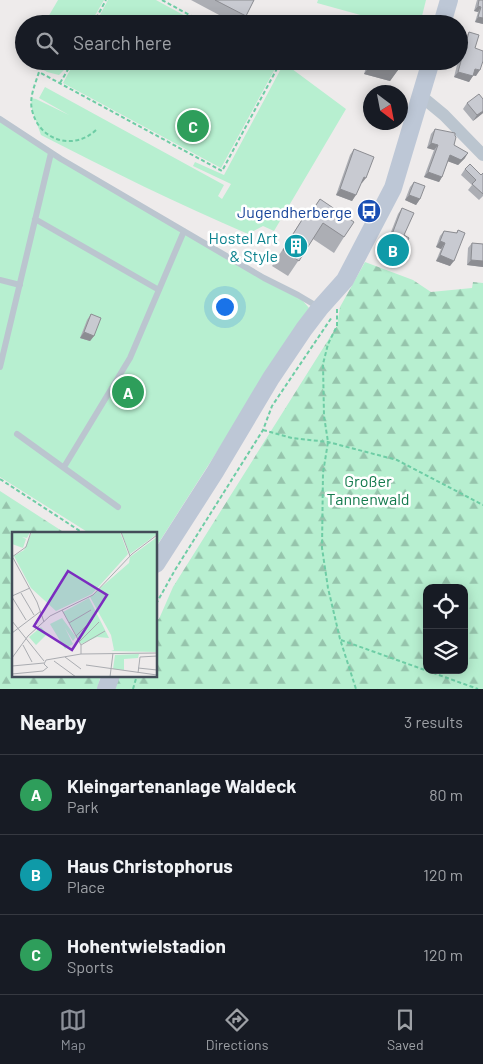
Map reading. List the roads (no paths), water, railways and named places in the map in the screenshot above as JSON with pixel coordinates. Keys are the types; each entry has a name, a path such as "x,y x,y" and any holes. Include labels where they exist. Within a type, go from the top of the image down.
{"main road":[{"path":"445,15 449,0"},
{"path":"158,561 216,472 271,378 304,329 345,280 393,188 428,70"},
{"path":"106,689 110,676"}],"street":[{"path":"421,96 444,115 483,155"}],"lane":[{"path":"0,119 51,153 264,278 320,308"},
{"path":"0,367 51,153"},
{"path":"35,219 159,290"},
{"path":"64,467 130,358 184,231"},
{"path":"0,280 20,285"},
{"path":"17,434 118,507"}],"place":[{"name":"Hohentwielstadion","path":"193,126"},
{"name":"Jugendherberge","path":"369,211"},
{"name":"Hostel Art & Style","path":"296,246"},
{"name":"Haus Christophorus","path":"393,250"},
{"name":"Kleingartenanlage Waldeck","path":"128,392"}],"park label":[{"name":"Großer Tannenwald","path":"368,489"}]}
